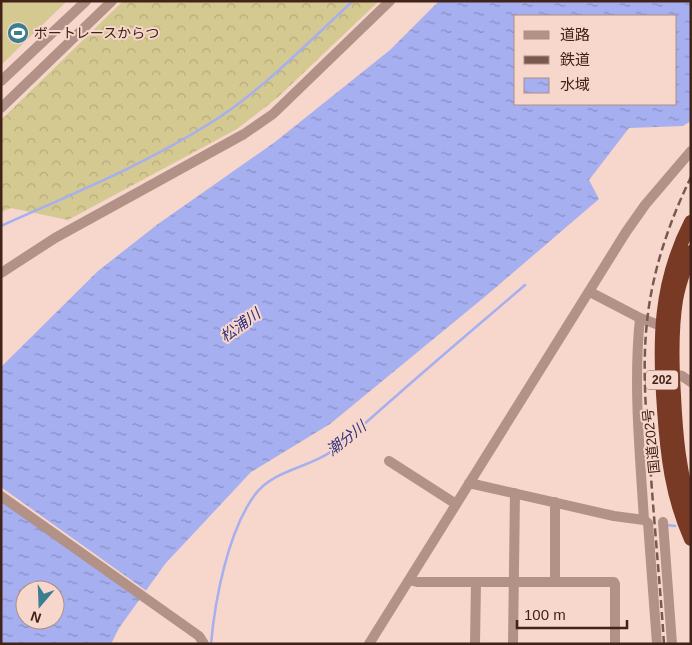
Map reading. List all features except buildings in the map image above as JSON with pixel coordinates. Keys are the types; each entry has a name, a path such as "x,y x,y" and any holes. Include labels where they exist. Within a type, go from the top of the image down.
{"highway":[{"name":"国道202号","path":"691,222 672,268 665,299 673,374 677,452 691,510"},
{"name":"国道202号","path":"691,252 667,328 662,374 667,454 672,483 684,524 691,539"}],"street":[{"path":"1,81 86,1"},
{"path":"1,108 112,1"},
{"path":"1,273 54,238 244,134 273,114 390,1"},
{"path":"369,644 626,232 645,204 691,151"},
{"path":"590,292 640,318 667,328"},
{"path":"640,318 636,351 636,379 644,520"},
{"path":"673,374 682,376 691,382"},
{"path":"389,461 456,504"},
{"path":"469,483 614,516 644,520 648,523 657,644"},
{"path":"513,644 515,493"},
{"path":"1,496 199,636 204,644"},
{"path":"555,502 555,582"},
{"path":"663,522 672,644"},
{"path":"409,580 417,582 614,582 615,644"},
{"path":"475,644 476,582"}],"green space":[{"name":"ボートレースからつ","path":"1,1 67,1 1,65"},
{"path":"123,1 379,1 277,98 237,129 68,220 11,208 1,212 1,120"}],"water":[{"name":"松浦川","path":"439,1 691,1 691,121 683,126 629,128 589,180 599,199 487,295 330,424 251,472 165,564 119,628 111,644 1,644 1,367 98,271 158,224 275,142 390,50"}],"pier":[{"path":"1,487 148,592 142,601 1,501"}],"waterway":[{"path":"1,226 135,165 212,122 268,80 353,1"},
{"name":"潮分川","path":"211,644 224,567 237,528 254,496 271,480 313,462 332,451 525,285"},
{"path":"667,525 675,526"}],"railway":[{"path":"664,644 646,410 646,339 649,303 657,266 669,229 691,177"}],"place":[{"name":"ボートレースからつ","path":"18,33"}]}
